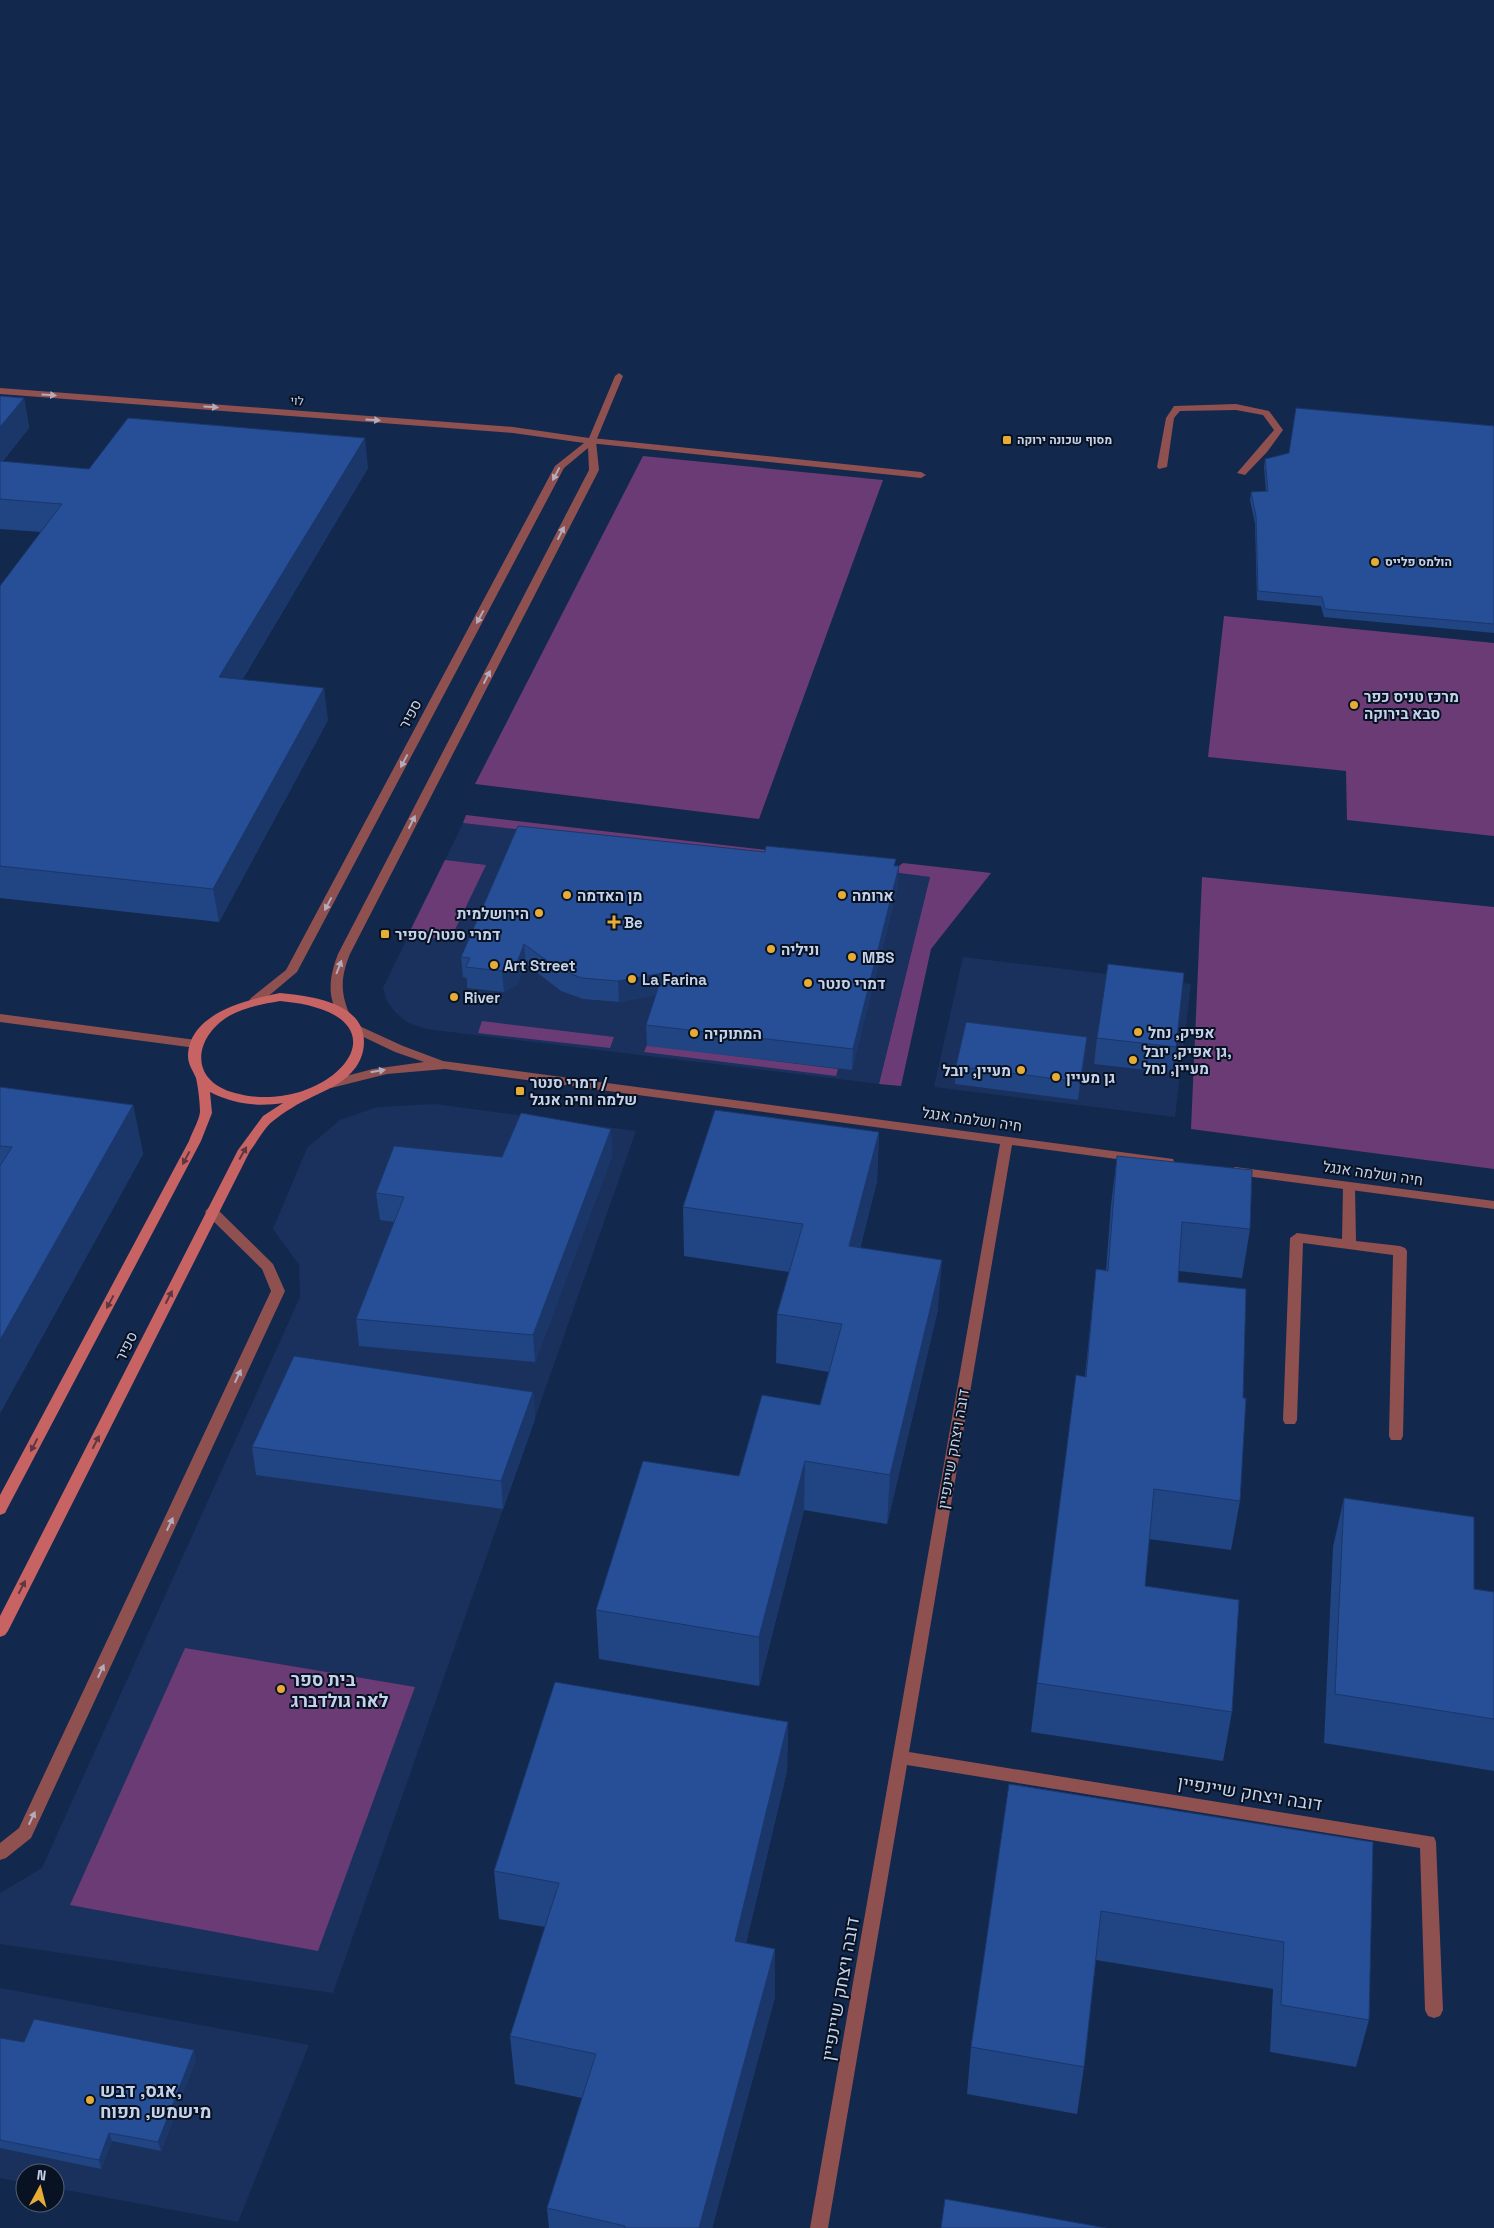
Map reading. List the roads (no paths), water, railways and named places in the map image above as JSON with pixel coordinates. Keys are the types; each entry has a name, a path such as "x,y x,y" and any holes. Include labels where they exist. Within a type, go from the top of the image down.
{"street":[{"name":"ספיר","path":"343,1013 336,998 334,979 344,954 594,470 592,441 619,376"},
{"name":"לוי","path":"0,391 513,430 592,441 921,475"},
{"path":"1162,467 1170,418 1177,408 1236,407 1266,412 1279,430 1264,450 1242,473"},
{"name":"ספיר","path":"255,1001 290,972 303,951 560,466 592,441"},
{"path":"0,1509 195,1141 206,1113 202,1079 196,1068 194,1056 196,1044 204,1030 217,1018 235,1008 255,1001 280,997 304,998 325,1004 343,1013 356,1028 359,1042 356,1057 347,1071 331,1084 306,1095 282,1101 258,1101 235,1098 216,1090 202,1079"},
{"path":"0,1018 196,1044"},
{"name":"חיה ושלמה אנגל","path":"356,1028 399,1049 445,1066"},
{"name":"חיה ושלמה אנגל","path":"331,1084 357,1075 381,1071 445,1066 1182,1164"},
{"name":"ספיר","path":"0,1631 244,1150 267,1119 306,1095"},
{"name":"דובה ויצחק שיינפיין","path":"819,2228 1006,1140"},
{"name":"חיה ושלמה אנגל","path":"1222,1169 1494,1205"},
{"path":"1349,1186 1349,1245"},
{"path":"0,1853 25,1833 278,1291 268,1267 212,1212"},
{"path":"1290,1420 1297,1238 1400,1251 1396,1436"},
{"name":"דובה ויצחק שיינפיין","path":"900,1757 1428,1842 1434,2010"}],"place":[{"name":"מסוף שכונה ירוקה","path":"1007,440"},
{"name":"הולמס פלייס","path":"1375,562"},
{"name":"מרכז טניס כפר סבא בירוקה","path":"1354,705"},
{"name":"מן האדמה","path":"567,895"},
{"name":"ארומה","path":"842,895"},
{"name":"הירושלמית","path":"539,913"},
{"name":"Be","path":"614,922"},
{"name":"דמרי סנטר/ספיר","path":"385,934"},
{"name":"וניליה","path":"771,949"},
{"name":"MBS","path":"852,957"},
{"name":"Art Street","path":"494,965"},
{"name":"La Farina","path":"632,979"},
{"name":"דמרי סנטר","path":"808,983"},
{"name":"River","path":"454,997"},
{"name":"אפיק, נחל","path":"1138,1032"},
{"name":"המתוקיה","path":"694,1033"},
{"name":"גן אפיק, יובל, מעיין, נחל","path":"1133,1060"},
{"name":"מעיין, יובל","path":"1021,1070"},
{"name":"גן מעיין","path":"1056,1077"},
{"name":"דמרי סנטר / שלמה וחיה אנגל","path":"520,1091"},
{"name":"בית ספר לאה גולדברג","path":"281,1689"},
{"name":"אגס, דבש, מישמש, תפוח","path":"90,2100"}]}
